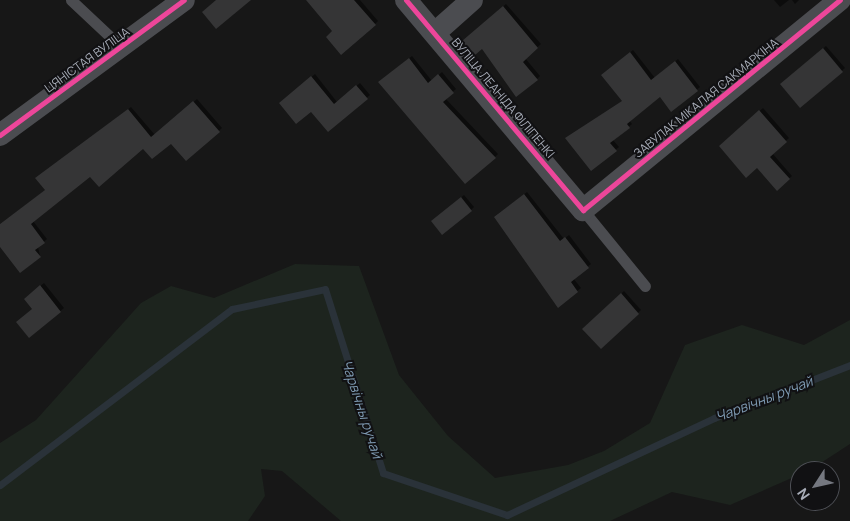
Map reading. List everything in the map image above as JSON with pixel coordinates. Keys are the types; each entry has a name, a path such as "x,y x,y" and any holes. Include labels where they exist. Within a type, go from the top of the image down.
{"street":[{"name":"ЦЯНІСТАЯ ВУЛІЦА","path":"0,136 184,0"},
{"name":"ВУЛІЦА ЛЕАНІДА ФІЛІПЕНКІ","path":"406,0 436,32 583,210"},
{"path":"436,32 472,0"},
{"name":"ЗАВУЛАК МІКАЛАЯ САКМАРКІНА","path":"583,210 840,0"}],"lane":[{"path":"71,0 122,47"},
{"path":"583,210 645,286"}],"shaded area":[{"path":"295,264 359,266 399,375 448,436 495,478 568,465 604,451 650,423 685,345 742,325 804,345 850,320 850,444 824,461 790,461 790,479 730,505 672,492 610,521 341,521 282,471 261,469 265,496 248,521 0,521 0,443 36,420 141,303 171,286 214,298"}],"building":[{"path":"216,0 251,0 216,29 202,12"},
{"path":"306,0 354,0 376,25 341,55 326,37 332,31"},
{"path":"503,6 538,48 523,62 538,80 516,97 482,49 475,55 462,41"},
{"path":"823,48 843,72 800,108 780,84"},
{"path":"630,52 651,80 675,61 698,91 671,112 660,97 627,124 630,128 610,143 617,151 591,171 565,138 622,101 601,75"},
{"path":"409,58 428,83 438,74 454,93 443,102 496,158 465,184 378,82"},
{"path":"311,76 334,104 356,85 368,99 328,132 311,112 296,124 279,103"},
{"path":"193,101 220,132 186,161 171,144 152,159 143,149 99,187 90,177 31,224 45,243 35,250 41,257 20,273 0,247 0,224 45,190 35,178 128,109 151,137"},
{"path":"759,110 787,142 770,157 790,179 777,191 757,168 746,178 719,146"},
{"path":"524,194 560,241 565,237 589,268 571,282 578,292 558,308 494,217"},
{"path":"461,197 472,211 442,235 431,221"},
{"path":"40,285 61,312 29,338 16,322 32,309 24,299"},
{"path":"621,293 639,314 601,349 582,329"}],"waterway":[{"name":"Чарвічны ручай","path":"0,485 232,309 325,289 383,473 507,515 714,418 850,365"}],"cycle path":[{"path":"0,135 184,0"},
{"path":"406,0 583,210 840,0"}]}
